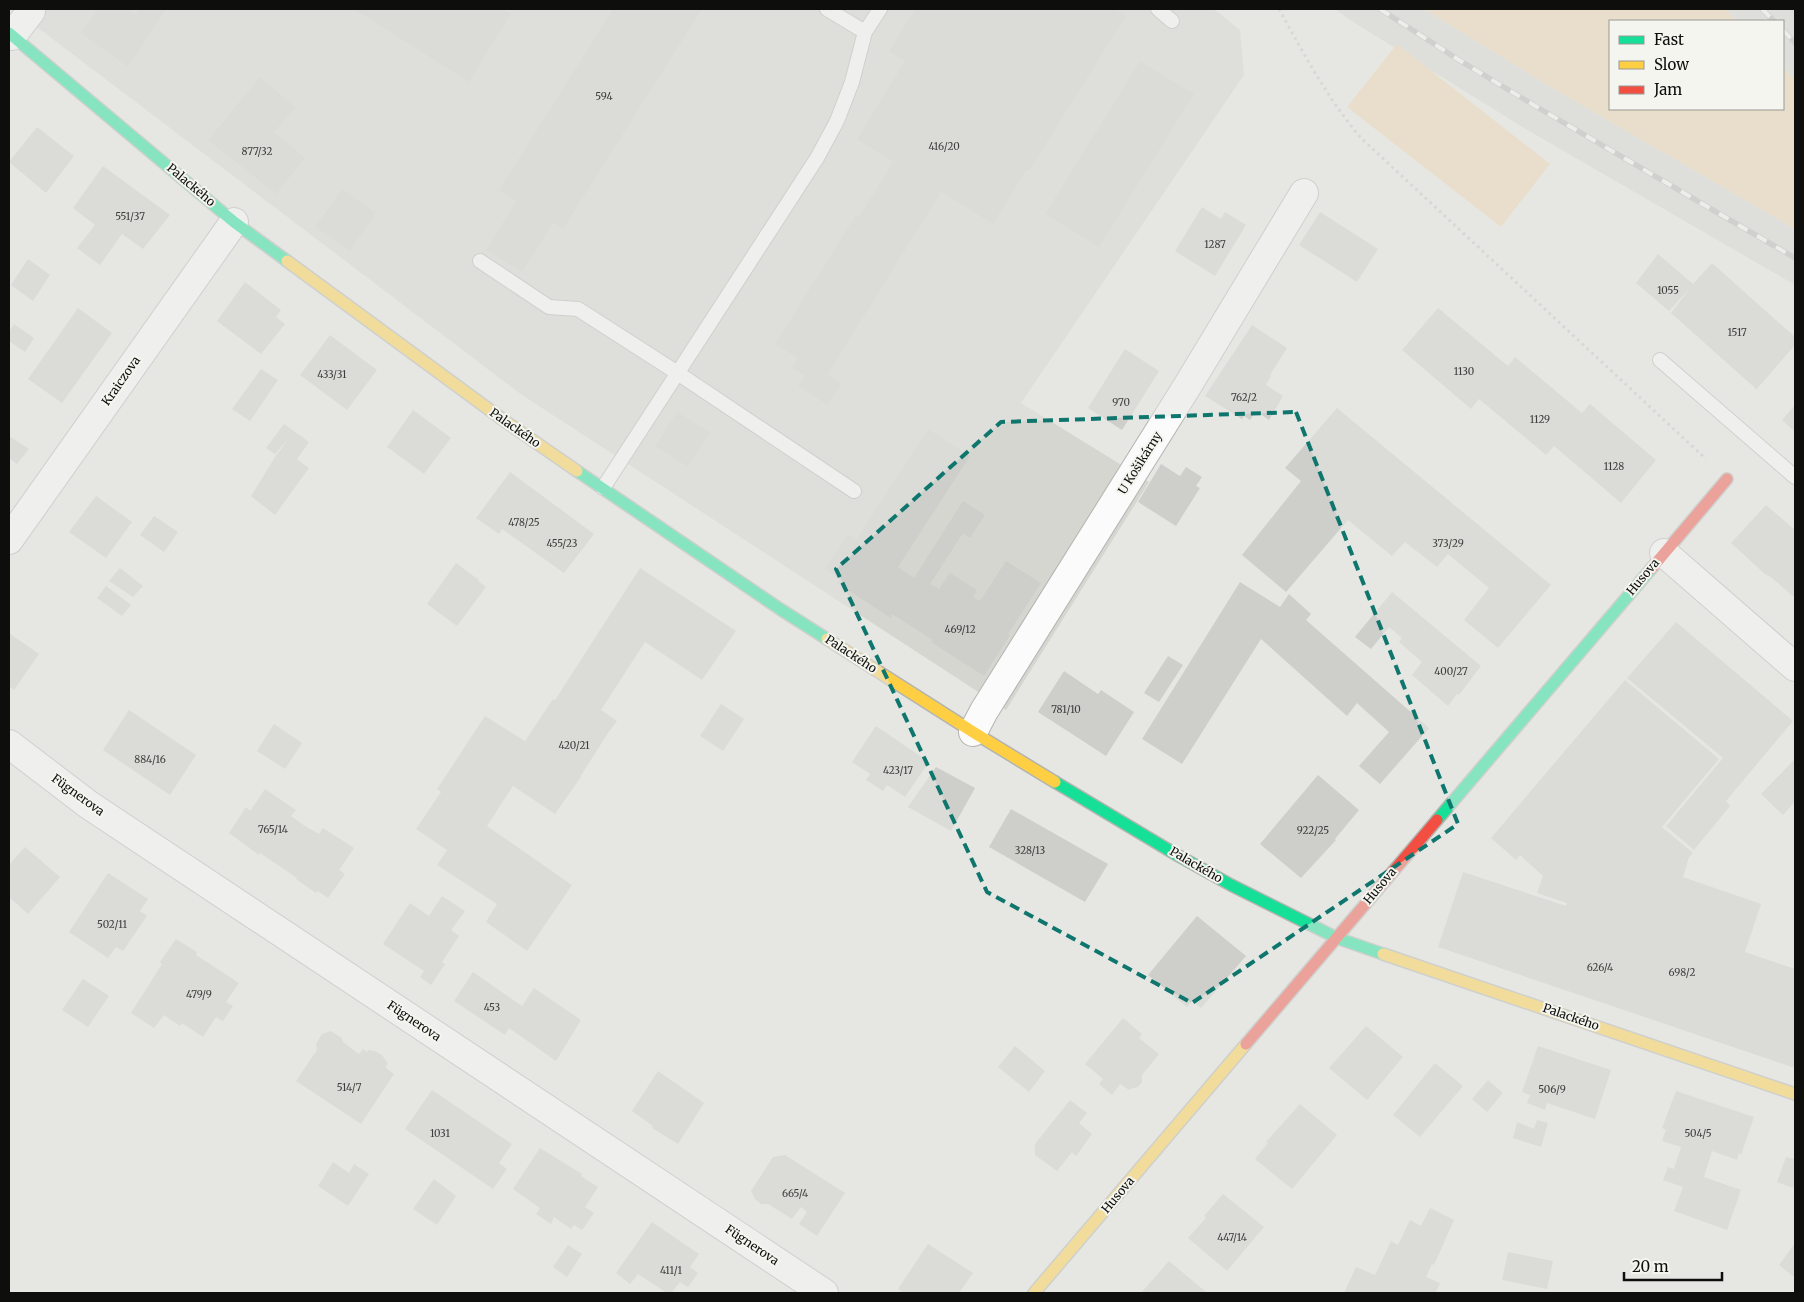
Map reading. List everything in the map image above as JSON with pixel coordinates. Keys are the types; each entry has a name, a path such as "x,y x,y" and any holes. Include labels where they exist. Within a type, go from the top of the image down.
{"street":[{"path":"10,34 31,11"},
{"name":"Palackého","path":"10,34 234,222 502,419 780,609 973,732 1177,855 1231,885 1337,938 1795,1094"},
{"name":"U Košikárny","path":"973,732 984,711 1184,393 1304,194"},
{"name":"Kraiczova","path":"9,540 234,222"},
{"name":"Husova","path":"1034,1293 1727,479"},
{"path":"1664,553 1795,667"},
{"name":"Fügnerova","path":"9,744 89,805 824,1293"}],"lane":[{"path":"827,9 865,32"},
{"path":"603,488 676,372 817,158 837,120 852,82 865,32 880,9"},
{"path":"1158,9 1172,21"},
{"path":"480,261 549,307 578,309 854,491"},
{"path":"1660,360 1795,477"}],"path":[{"path":"1279,9 1341,114 1361,138 1727,479"}],"highlighted area":[{"path":"1296,412 1458,824 1192,1003 987,892 836,569 1001,422"}],"shaded area":[{"path":"13,9 1214,9 1240,30 1244,75 1021,403 1149,482 1006,710 522,395"},
{"path":"1335,9 1424,9 1554,89 1795,229 1795,285 1529,131"},
{"path":"1424,9 1725,9 1736,20 1609,20 1609,110 1784,110 1784,68 1795,80 1795,229 1554,89"},
{"path":"1725,9 1795,9 1795,80 1784,68 1784,20 1736,20"},
{"path":"1397,44 1550,164 1501,227 1347,107"}],"building":[{"path":"98,9 126,9 135,15 139,9 166,9 128,67 81,33"},
{"path":"354,9 503,9 511,14 469,82"},
{"path":"613,9 702,9 563,229 553,223 522,272 486,250 516,201 499,190"},
{"path":"915,9 1114,9 1126,16 1029,171 1027,169 993,224 941,192 828,374 842,383 828,405 798,386 805,376 792,368 798,358 775,344 856,215 859,217 893,162 857,139 905,61 889,51"},
{"path":"1140,61 1194,94 1099,247 1045,214"},
{"path":"260,77 296,108 274,132 305,158 276,194 208,140"},
{"path":"37,127 74,156 46,193 9,162"},
{"path":"103,166 170,215 143,249 122,234 100,265 77,248 95,225 73,208"},
{"path":"342,189 376,213 350,251 315,227"},
{"path":"1202,207 1221,219 1225,212 1246,225 1215,276 1175,251"},
{"path":"1320,212 1378,249 1357,282 1299,245"},
{"path":"1658,254 1693,284 1712,263 1795,337 1795,345 1756,390 1671,313 1691,287 1669,311 1636,283"},
{"path":"28,259 50,275 33,301 11,285"},
{"path":"245,282 281,310 276,317 285,324 261,354 217,321"},
{"path":"78,308 112,333 62,403 28,379"},
{"path":"1438,308 1508,366 1515,357 1582,413 1590,404 1656,460 1621,503 1554,446 1546,455 1479,399 1471,409 1402,350"},
{"path":"14,324 34,338 25,352 9,341 9,332"},
{"path":"1252,325 1287,348 1266,385 1283,396 1269,420 1256,411 1250,420 1244,416 1242,419 1205,396"},
{"path":"330,335 377,370 347,410 300,375"},
{"path":"1125,349 1159,371 1122,430 1088,408"},
{"path":"261,369 278,380 250,421 232,409"},
{"path":"1795,405 1795,432 1782,420"},
{"path":"1337,408 1551,585 1498,648 1464,620 1489,588 1448,554 1437,567 1405,542 1392,556 1348,520 1286,592 1242,555 1301,481 1285,468"},
{"path":"413,410 451,438 424,474 387,447"},
{"path":"677,412 710,432 688,467 655,446"},
{"path":"284,424 309,442 297,459 309,468 275,515 251,496 289,438 275,454 266,448"},
{"path":"928,429 970,456 898,567 914,578 963,501 985,515 970,538 963,533 930,584 939,589 950,573 977,590 973,597 980,601 1006,561 1041,583 984,676 892,614 891,618 837,583 839,579 825,569 848,534 856,540"},
{"path":"9,436 29,449 17,464 9,458"},
{"path":"1161,464 1180,476 1186,467 1202,477 1196,486 1200,488 1176,526 1138,502"},
{"path":"510,472 594,534 564,573 502,529 499,534 476,518"},
{"path":"96,496 132,522 106,558 69,532"},
{"path":"1766,505 1795,530 1795,598 1731,543"},
{"path":"154,516 178,532 164,552 140,535"},
{"path":"456,563 486,587 457,626 427,604"},
{"path":"120,568 143,586 133,597 109,581"},
{"path":"640,568 736,631 702,680 645,642 601,710 617,721 555,814 513,786 487,826 572,885 527,951 486,922 497,904 437,865 447,850 416,829 441,792 437,789 485,716 525,741 553,699 555,700"},
{"path":"1240,582 1280,607 1289,594 1311,614 1306,620 1429,728 1380,784 1359,766 1389,732 1357,703 1347,716 1261,639 1182,764 1142,739"},
{"path":"106,586 131,605 122,616 97,598"},
{"path":"1392,592 1481,666 1448,706 1412,675 1422,662 1399,642 1402,638 1389,627 1371,649 1355,637"},
{"path":"1676,622 1793,721 1726,801 1730,806 1694,850 1666,826 1723,758 1627,678"},
{"path":"9,633 39,654 14,690 9,686"},
{"path":"1168,656 1183,665 1159,702 1144,693"},
{"path":"1064,671 1098,694 1101,690 1134,712 1106,756 1038,712"},
{"path":"1625,680 1719,759 1662,827 1693,853 1689,857 1683,877 1761,904 1745,952 1795,969 1795,1068 1438,947 1463,872 1566,906 1567,903 1537,893 1543,876 1520,855 1516,860 1491,838"},
{"path":"721,704 744,719 723,751 700,736"},
{"path":"129,710 196,755 170,795 103,750"},
{"path":"274,724 302,743 285,769 257,751"},
{"path":"876,726 929,762 905,797 887,785 883,791 866,780 870,774 852,762"},
{"path":"1795,759 1795,802 1783,815 1761,794"},
{"path":"936,767 975,788 951,831 908,807"},
{"path":"1318,775 1359,810 1336,840 1301,878 1260,844"},
{"path":"265,789 296,810 291,816 305,826 319,834 323,828 354,848 339,870 345,874 328,898 318,891 316,893 297,878 260,853 259,855 229,833 246,807 250,811"},
{"path":"1011,809 1108,864 1085,902 989,847"},
{"path":"25,847 60,877 28,914 9,897 9,865"},
{"path":"108,873 148,899 140,911 147,916 123,951 116,947 108,958 69,932"},
{"path":"442,896 465,911 451,930 459,936 442,962 445,964 431,985 420,977 424,971 383,944 410,903 429,916"},
{"path":"1197,916 1246,956 1201,1008 1192,1001 1187,1007 1148,975"},
{"path":"176,939 197,952 196,955 239,983 226,1002 233,1006 223,1021 216,1017 203,1037 182,1023 180,1026 164,1015 154,1028 131,1013 162,964 160,962"},
{"path":"473,972 522,1006 534,988 581,1020 556,1061 509,1028 505,1035 454,1001"},
{"path":"83,979 109,996 88,1027 62,1010"},
{"path":"1123,1018 1142,1034 1139,1038 1159,1054 1142,1075 1142,1082 1138,1087 1129,1090 1120,1084 1112,1095 1099,1084 1103,1079 1085,1064"},
{"path":"1366,1026 1403,1057 1367,1100 1329,1068"},
{"path":"331,1031 342,1038 343,1042 359,1054 363,1049 367,1052 369,1050 375,1051 382,1055 388,1064 385,1067 394,1074 361,1124 296,1081 317,1050 316,1044 322,1034"},
{"path":"1015,1046 1045,1071 1029,1092 998,1067"},
{"path":"1538,1046 1611,1070 1595,1119 1547,1103 1545,1110 1527,1103 1530,1095 1522,1092"},
{"path":"1435,1063 1463,1086 1420,1137 1393,1115"},
{"path":"658,1071 704,1103 678,1144 652,1128 653,1126 632,1111"},
{"path":"1488,1080 1503,1093 1487,1112 1472,1099"},
{"path":"432,1090 512,1144 499,1163 507,1169 493,1189 405,1129"},
{"path":"1676,1091 1754,1117 1741,1155 1739,1153 1737,1160 1712,1151 1704,1177 1741,1190 1727,1230 1674,1211 1683,1187 1663,1180 1668,1167 1674,1169 1681,1147 1662,1141 1666,1130 1662,1128"},
{"path":"1070,1100 1087,1113 1079,1123 1092,1134 1076,1156 1072,1152 1057,1171 1035,1155 1035,1144"},
{"path":"1300,1104 1337,1135 1292,1189 1255,1159 1268,1143 1266,1142"},
{"path":"1537,1120 1548,1123 1541,1147 1513,1138 1517,1122 1534,1129"},
{"path":"540,1148 582,1174 581,1176 598,1187 585,1207 594,1213 582,1230 574,1225 571,1229 554,1217 551,1224 536,1214 540,1208 513,1189"},
{"path":"785,1155 845,1193 817,1236 799,1224 807,1212 801,1207 792,1219 768,1204 761,1204 755,1199 751,1191 773,1157"},
{"path":"1786,1157 1795,1159 1793,1188 1777,1182"},
{"path":"333,1162 349,1173 354,1164 369,1174 348,1206 318,1186"},
{"path":"434,1179 456,1196 437,1225 413,1209"},
{"path":"1223,1194 1264,1227 1227,1271 1188,1238 1206,1218 1204,1216"},
{"path":"1430,1208 1454,1220 1434,1265 1432,1264 1426,1277 1440,1283 1436,1292 1440,1293 1344,1293 1356,1267 1375,1275 1391,1241 1398,1245 1410,1220 1421,1226"},
{"path":"652,1222 699,1254 690,1267 698,1273 688,1287 680,1282 671,1293 667,1293 638,1274 630,1284 616,1273"},
{"path":"1795,1243 1795,1278 1779,1265"},
{"path":"928,1244 973,1273 959,1293 904,1293 898,1289"},
{"path":"568,1245 582,1254 567,1277 553,1267"},
{"path":"1508,1252 1553,1261 1547,1289 1502,1280"},
{"path":"1169,1261 1206,1292 1141,1293"}],"railway":[{"path":"1380,9 1542,110 1795,258"},
{"path":"1762,9 1773,20"},
{"path":"1784,31 1795,43"}],"traffic: fast":[{"path":"9,33 234,222 287,261"},
{"path":"577,471 827,639"},
{"path":"1437,820 1651,569"},
{"path":"1055,782 1231,885 1337,938 1383,954"}],"traffic: slow":[{"path":"287,261 502,419 577,471"},
{"path":"827,639 1055,782"},
{"path":"1383,954 1795,1094"},
{"path":"1034,1293 1246,1044"}],"traffic: jam":[{"path":"1651,569 1727,479"},
{"path":"1246,1044 1437,820"}]}
